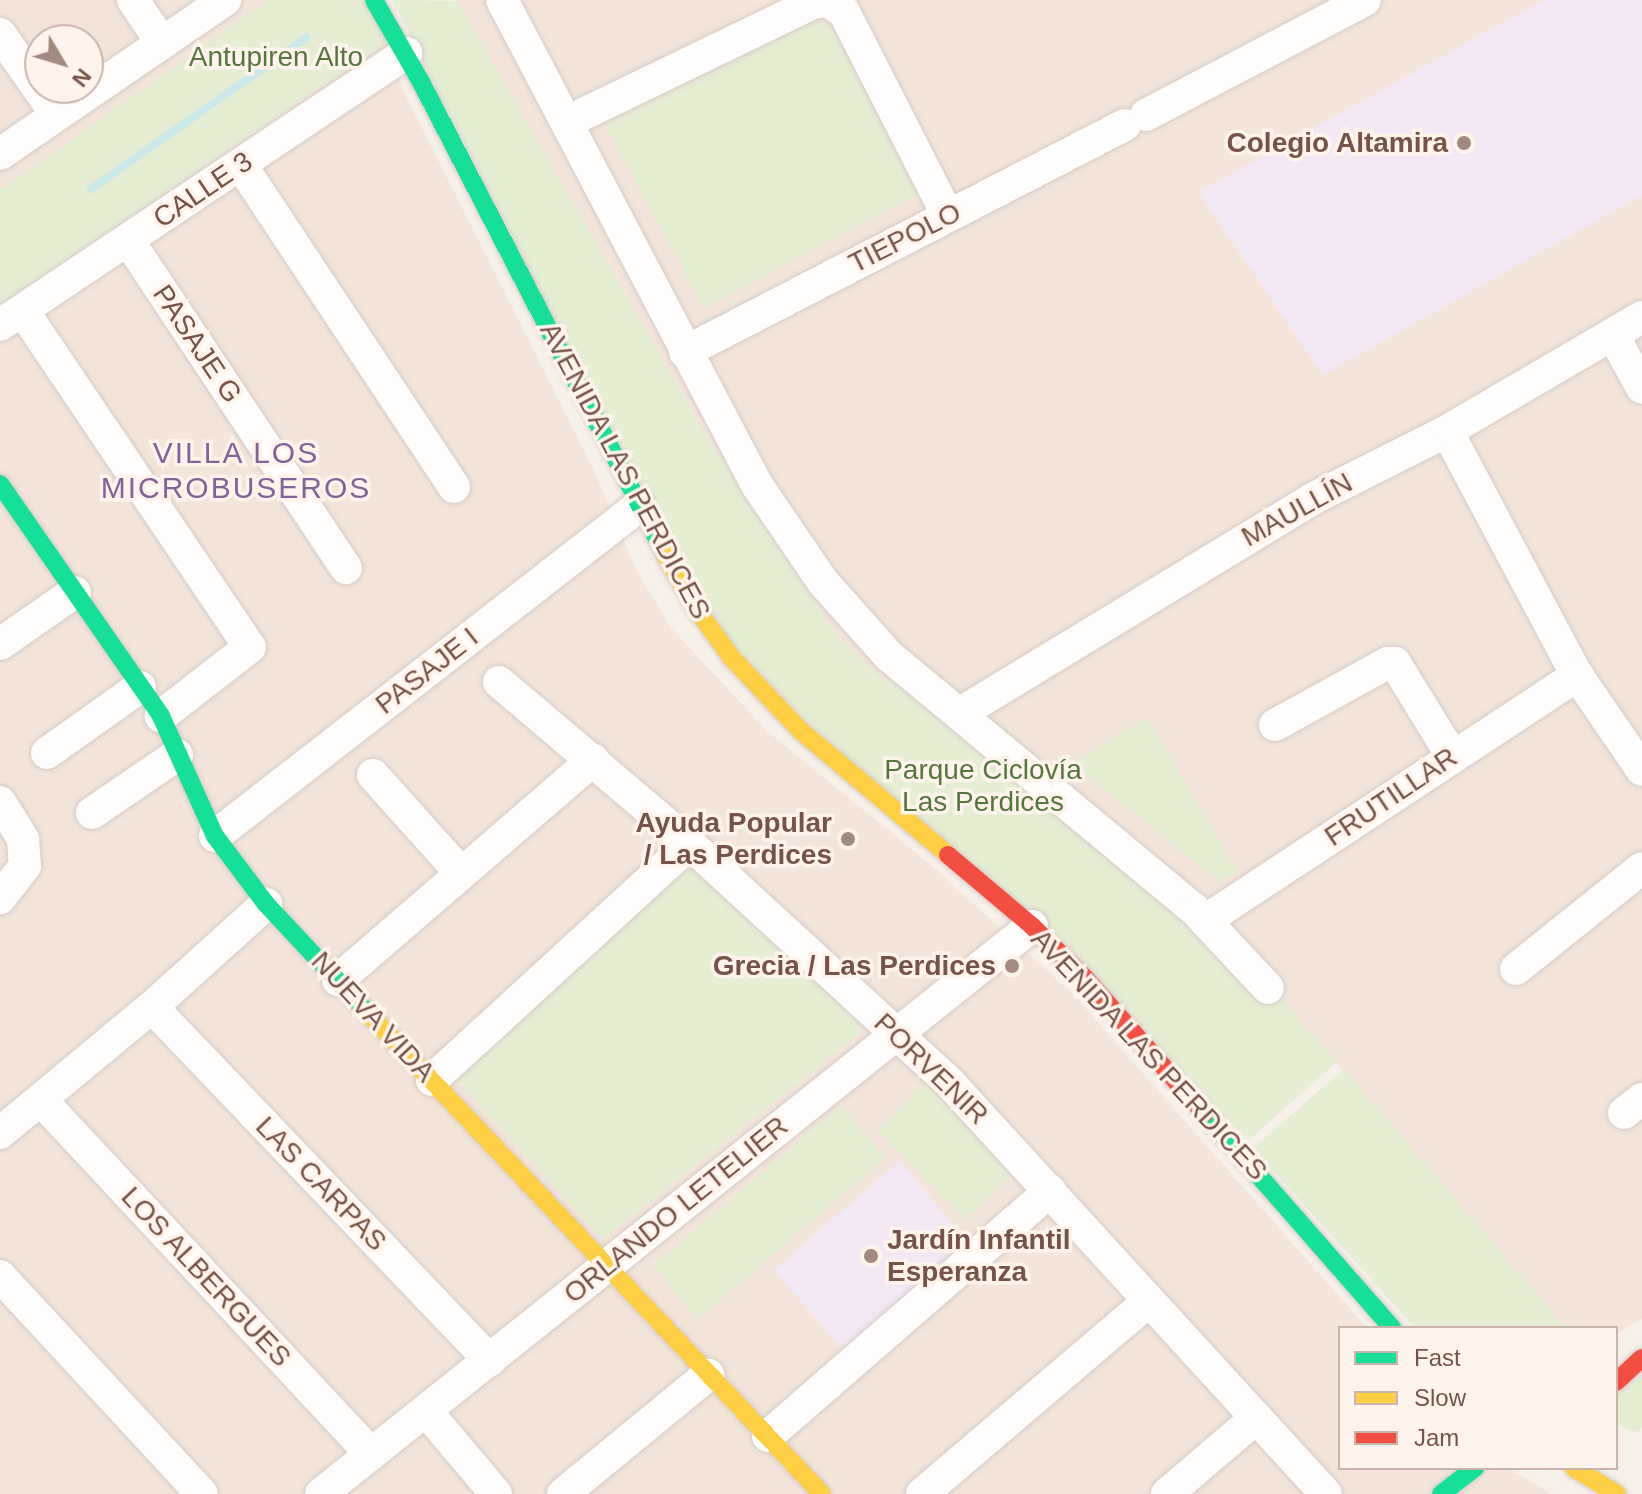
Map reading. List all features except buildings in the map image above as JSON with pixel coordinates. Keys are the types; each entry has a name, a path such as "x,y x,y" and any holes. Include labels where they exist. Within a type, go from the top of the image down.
{"street":[{"path":"133,0 162,43"},
{"path":"0,154 225,0"},
{"name":"AVENIDA LAS PERDICES","path":"374,0 406,53 639,506 695,607 766,698 1032,926 1086,979 1390,1326"},
{"path":"502,0 685,352 778,519 823,582 877,643 1206,920 1268,988"},
{"name":"TIEPOLO","path":"685,352 1365,0"},
{"path":"567,122 813,3 828,1 844,12 948,216"},
{"path":"0,34 57,115"},
{"name":"CALLE 3","path":"11,318 406,53"},
{"path":"241,165 454,487"},
{"name":"PASAJE G","path":"128,240 346,568"},
{"name":"MAULLÍN","path":"959,714 1288,513 1447,431 1642,317"},
{"path":"11,318 250,647 161,716"},
{"path":"1613,335 1642,388"},
{"path":"1447,431 1577,675 1642,770"},
{"name":"NUEVA VIDA","path":"0,484 161,716 215,836 266,904 609,1264 708,1375 822,1494"},
{"name":"PASAJE I","path":"215,836 639,506"},
{"path":"0,644 75,592"},
{"path":"1275,725 1388,663 1395,663 1452,756"},
{"name":"FRUTILLAR","path":"1206,920 1577,675"},
{"name":"PORVENIR","path":"499,682 690,844 949,1082 1326,1494"},
{"path":"47,753 140,687"},
{"path":"92,813 177,755"},
{"path":"338,980 593,760"},
{"path":"373,775 460,872"},
{"path":"0,802 23,839 25,866 6,892"},
{"path":"432,1080 690,844"},
{"path":"1516,969 1642,868"},
{"path":"0,1133 152,1007 266,904"},
{"name":"ORLANDO LETELIER","path":"321,1494 1032,926"},
{"name":"LAS CARPAS","path":"152,1007 490,1361"},
{"name":"LOS ALBERGUES","path":"41,1100 371,1454"},
{"path":"768,1436 1050,1191"},
{"path":"0,1276 202,1494"},
{"path":"922,1494 1149,1301"},
{"path":"1618,1367 1642,1350"},
{"path":"1618,1380 1642,1358"},
{"path":"580,1489 708,1375"},
{"path":"427,1412 496,1494"},
{"path":"1167,1494 1256,1418"},
{"path":"1441,1494 1472,1470"},
{"path":"1577,1470 1617,1494"}],"shaded area":[{"path":"0,0 271,0 0,192"},
{"path":"456,0 1642,0 1642,1319 1618,1333 1618,1326 1564,1326 1182,886 913,653 886,682 837,636 704,432"},
{"name":"Colegio Altamira","path":"1543,0 1642,0 1642,195 1323,375 1198,192"},
{"path":"389,40 403,90 596,475 636,569 672,629 767,731 926,861 1072,993 1365,1326 1338,1326 1338,1470 1511,1470 1553,1494 0,1494 0,306"},
{"name":"Jardín Infantil Esperanza","path":"899,1161 968,1242 843,1350 774,1270"}],"green space":[{"name":"Antupiren Alto","path":"268,0 363,0 389,40 0,306 0,191"},
{"name":"Parque Ciclovía Las Perdices","path":"392,0 457,1 704,432 837,636 885,681 913,653 1025,744 1182,886 1337,1062 1249,1140 791,705 700,609"},
{"path":"815,20 830,26 919,193 704,308 605,125"},
{"path":"1147,718 1237,871 1220,882 1072,763"},
{"path":"691,861 866,1028 603,1239 449,1071"},
{"path":"1344,1069 1564,1326 1413,1326 1253,1148"},
{"path":"925,1083 1013,1172 965,1220 877,1131"},
{"path":"840,1105 885,1158 698,1319 653,1266"},
{"path":"1642,1375 1642,1428 1636,1432 1618,1424 1618,1393"}],"waterway":[{"path":"91,189 306,38"}],"traffic: fast":[{"path":"374,0 421,82 665,554"},
{"path":"0,484 161,716 215,836 266,904 367,1012"},
{"path":"1204,1113 1390,1326"},
{"path":"1441,1494 1472,1470"}],"traffic: slow":[{"path":"665,554 695,607 731,657 801,731 948,855"},
{"path":"367,1012 822,1494"},
{"path":"1577,1470 1617,1494"}],"traffic: jam":[{"path":"948,855 1032,926 1086,979 1204,1113"},
{"path":"1618,1380 1642,1358"}],"place":[{"name":"Colegio Altamira","path":"1464,143"},
{"name":"Ayuda Popular / Las Perdices","path":"848,839"},
{"name":"Grecia / Las Perdices","path":"1012,966"},
{"name":"Jardín Infantil Esperanza","path":"871,1256"}],"district":[{"name":"VILLA LOS MICROBUSEROS","path":"236,470"}]}
